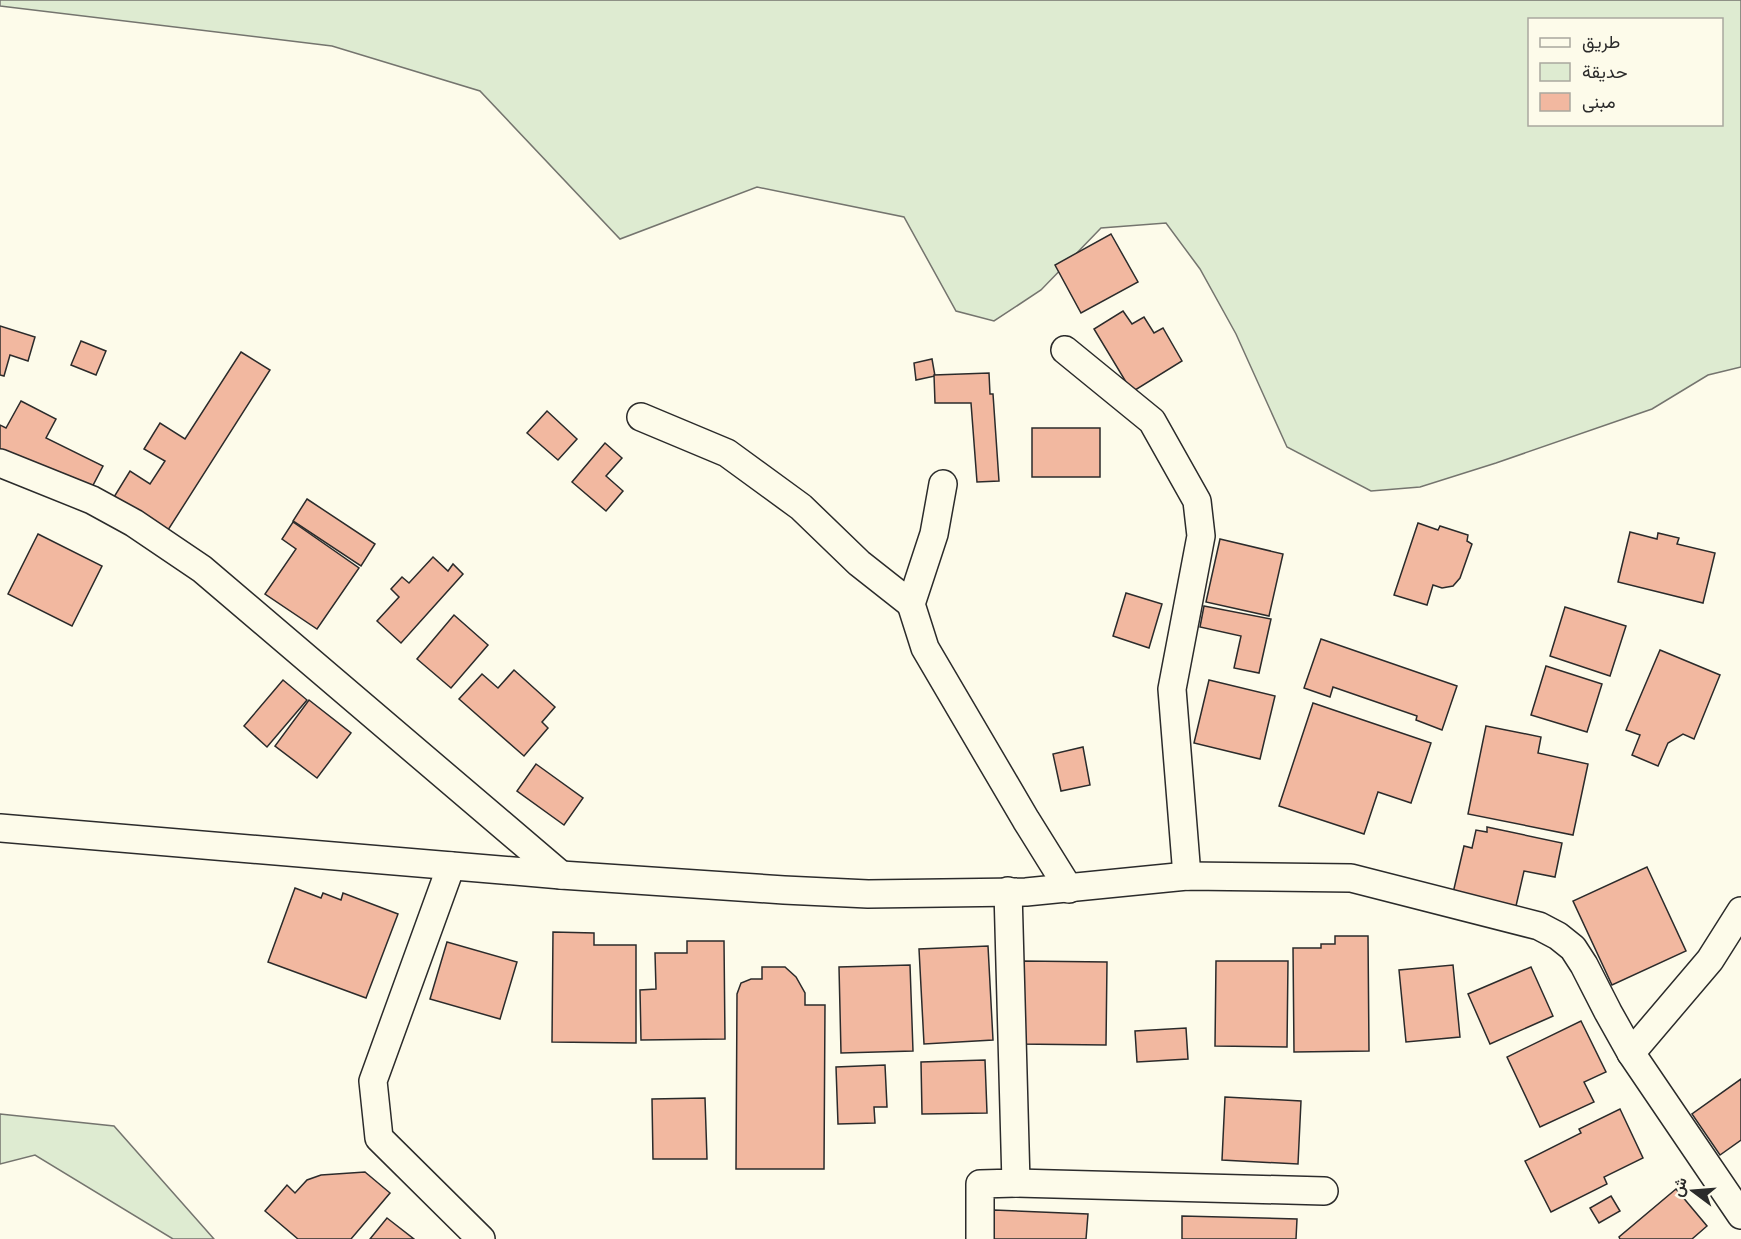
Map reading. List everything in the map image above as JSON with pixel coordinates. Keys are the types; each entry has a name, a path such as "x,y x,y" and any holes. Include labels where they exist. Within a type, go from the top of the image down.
{"street":[{"path":"1065,350 1152,421 1197,501 1201,536 1172,689 1187,876"},
{"path":"641,417 727,453 801,507 859,563 911,604 925,648 1069,889"},
{"path":"0,463 92,501 134,523 202,569 561,875"},
{"path":"911,604 934,534 943,484"},
{"path":"0,828 561,875 868,894 1026,892 1187,876 1352,878 1539,926 1558,936 1573,948 1631,1053 1741,1215"},
{"path":"451,866 373,1081 379,1138 481,1239"},
{"path":"1008,891 1016,1183"},
{"path":"1631,1053 1710,960 1741,912"},
{"path":"980,1239 980,1184 1324,1191"}],"green space":[{"path":"0,0 1741,0 1741,367 1708,375 1652,409 1496,463 1420,487 1371,491 1287,447 1236,334 1200,269 1166,223 1101,228 1041,290 994,321 956,311 904,217 757,187 620,239 480,91 332,46 0,6"},
{"path":"0,1114 114,1126 214,1239 173,1239 35,1155 0,1164"}],"building":[{"path":"1111,234 1138,282 1081,313 1055,265"},
{"path":"1123,311 1132,324 1144,317 1154,333 1163,328 1182,361 1132,392 1094,329"},
{"path":"0,326 35,337 28,361 10,355 4,376 0,375"},
{"path":"81,341 106,351 96,375 71,365"},
{"path":"241,352 270,370 168,530 114,497 130,471 150,484 165,461 144,449 160,423 185,439"},
{"path":"932,359 935,376 916,380 914,363"},
{"path":"989,373 990,394 993,394 999,481 977,482 971,403 935,403 934,375"},
{"path":"21,401 56,419 46,438 103,466 90,491 0,452 0,425 6,428"},
{"path":"547,411 577,439 558,460 527,433"},
{"path":"1032,428 1100,428 1100,477 1032,477"},
{"path":"605,443 622,458 606,476 623,491 606,511 572,482"},
{"path":"307,499 375,544 361,566 293,521"},
{"path":"293,522 359,568 317,629 265,594 296,549 282,539"},
{"path":"1418,523 1438,530 1440,526 1468,535 1467,541 1472,544 1460,578 1453,586 1442,588 1433,585 1427,605 1394,595"},
{"path":"1630,532 1657,539 1658,533 1679,538 1677,544 1715,553 1703,603 1618,582"},
{"path":"38,534 102,566 72,626 8,594"},
{"path":"1220,539 1283,554 1269,616 1206,602"},
{"path":"433,557 448,571 453,564 463,574 401,643 377,621 399,597 391,589 402,577 409,583"},
{"path":"1126,593 1162,604 1149,648 1113,636"},
{"path":"1204,606 1271,619 1259,673 1234,668 1241,636 1200,627"},
{"path":"1565,607 1626,626 1610,676 1550,656"},
{"path":"454,615 488,645 451,688 417,659"},
{"path":"1321,639 1457,686 1442,730 1416,720 1417,716 1333,687 1330,697 1304,688"},
{"path":"1660,650 1720,675 1694,739 1683,734 1668,743 1658,766 1632,755 1640,735 1626,730"},
{"path":"1546,666 1602,684 1587,732 1531,715"},
{"path":"514,670 555,707 542,722 548,728 524,756 459,699 482,674 498,688"},
{"path":"283,680 307,700 267,747 244,726"},
{"path":"1209,680 1275,696 1260,759 1194,743"},
{"path":"309,700 351,733 317,778 275,746"},
{"path":"1313,703 1431,743 1411,803 1378,792 1364,834 1279,806"},
{"path":"1486,726 1541,737 1538,753 1588,764 1573,835 1468,814"},
{"path":"1083,747 1090,785 1061,791 1053,754"},
{"path":"536,764 583,798 564,825 517,791"},
{"path":"1487,827 1562,843 1555,877 1524,871 1516,906 1453,893 1464,846 1472,848 1476,830 1487,832"},
{"path":"1647,867 1686,951 1612,985 1573,901"},
{"path":"295,888 321,898 323,893 341,900 343,893 398,914 366,998 268,962"},
{"path":"553,932 594,933 594,945 636,945 636,1043 552,1042"},
{"path":"1335,936 1368,936 1369,1051 1294,1052 1293,948 1321,948 1321,944 1335,944"},
{"path":"687,941 724,941 725,1039 641,1040 640,990 656,989 655,953 687,953"},
{"path":"447,942 517,962 500,1019 430,999"},
{"path":"988,946 993,1040 924,1044 919,949"},
{"path":"1023,961 1107,962 1106,1045 1017,1044"},
{"path":"1216,961 1288,961 1287,1047 1215,1046"},
{"path":"910,965 913,1051 841,1053 839,967"},
{"path":"1453,965 1460,1037 1406,1042 1399,970"},
{"path":"762,967 785,967 796,977 805,993 805,1005 825,1005 824,1169 736,1169 737,994 741,983 751,979 762,979"},
{"path":"1531,967 1553,1016 1490,1044 1468,994"},
{"path":"1581,1021 1606,1072 1584,1082 1594,1102 1540,1127 1507,1057"},
{"path":"1186,1028 1188,1059 1137,1062 1135,1031"},
{"path":"985,1060 987,1113 922,1114 921,1062"},
{"path":"885,1065 887,1107 874,1107 875,1123 838,1124 836,1067"},
{"path":"1741,1079 1741,1140 1720,1155 1692,1114"},
{"path":"1225,1097 1301,1101 1298,1164 1222,1160"},
{"path":"705,1098 707,1159 653,1159 652,1099"},
{"path":"1620,1109 1643,1158 1604,1177 1607,1184 1551,1212 1525,1161 1581,1133 1579,1129"},
{"path":"365,1172 390,1193 351,1239 298,1239 265,1211 287,1185 295,1193 307,1180 321,1175"},
{"path":"1676,1189 1707,1226 1692,1239 1620,1239 1619,1237"},
{"path":"1611,1196 1620,1211 1599,1223 1590,1208"},
{"path":"994,1210 1088,1214 1086,1239 993,1239"},
{"path":"1182,1216 1297,1219 1296,1239 1182,1239"},
{"path":"387,1218 414,1239 370,1239"}]}
